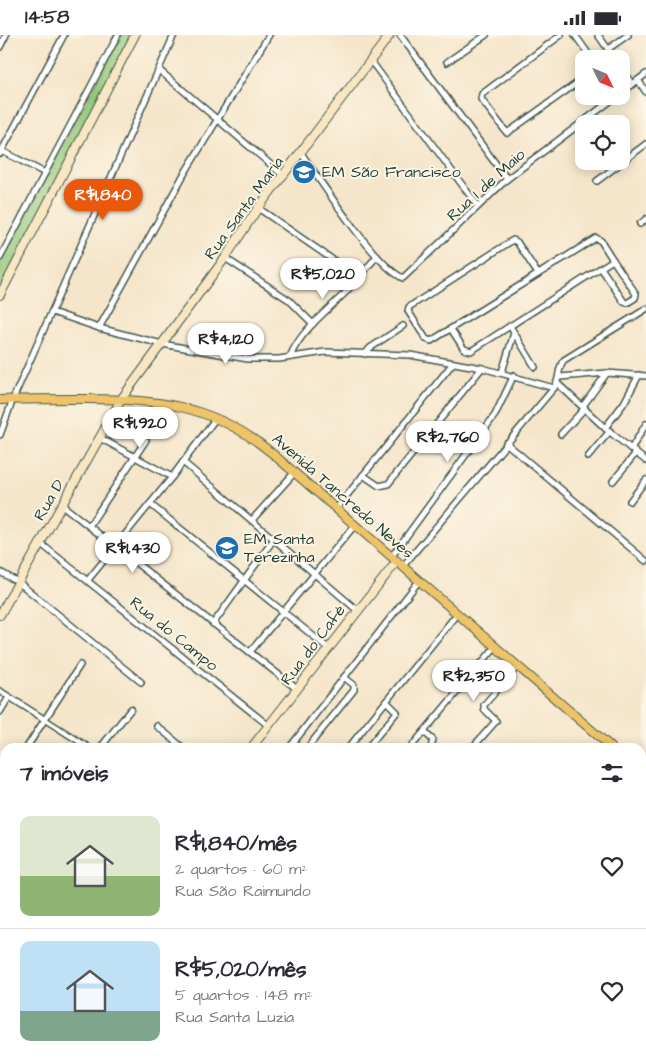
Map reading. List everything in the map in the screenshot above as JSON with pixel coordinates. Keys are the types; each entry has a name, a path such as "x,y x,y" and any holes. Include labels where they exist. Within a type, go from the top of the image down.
{"main road":[{"name":"Avenida Tancredo Neves","path":"0,400 122,398 165,403 216,417 250,436 295,472 606,743"}],"street":[{"path":"0,47 6,35"},
{"path":"45,173 1,152 64,35"},
{"path":"0,258 118,35"},
{"path":"0,295 135,35"},
{"path":"0,435 13,399 174,35"},
{"path":"99,328 183,176 269,35"},
{"name":"Rua Santa Maria","path":"122,398 225,258 283,175 390,35"},
{"path":"400,35 506,179"},
{"path":"447,62 478,37 486,35"},
{"path":"561,35 482,94 481,99 507,133 575,84"},
{"path":"575,35 586,50"},
{"path":"598,35 608,49 628,35"},
{"path":"371,61 477,205"},
{"path":"159,70 283,175"},
{"path":"630,86 646,74"},
{"path":"630,77 646,92"},
{"name":"Rua 1 de Maio","path":"377,256 400,277 405,277 477,205 506,179 605,105"},
{"path":"597,181 646,144"},
{"path":"290,357 295,346 313,324 347,291 377,256 301,153"},
{"path":"258,209 339,264"},
{"path":"640,224 646,219"},
{"path":"538,274 517,242 513,240 408,309 428,341 451,329 596,238 601,241 636,294 635,297 627,303 624,302 601,268"},
{"path":"225,258 289,300 313,324"},
{"path":"451,329 464,349 468,351 613,260"},
{"path":"397,561 556,386 564,360 646,309"},
{"path":"52,312 99,328 162,344 248,359 290,357 325,352 410,355 514,375 556,386 584,407 608,430 646,461"},
{"path":"365,354 370,347 403,326"},
{"path":"510,326 535,367"},
{"path":"502,373 514,333"},
{"path":"336,509 453,363"},
{"path":"363,475 379,486 388,484 482,368"},
{"path":"560,377 607,373 646,376"},
{"path":"561,434 584,407 607,373"},
{"path":"397,561 494,415 514,375"},
{"path":"588,457 608,430 640,375"},
{"name":"Rua D","path":"0,615 122,398"},
{"path":"88,580 172,477 216,417"},
{"path":"613,481 634,451 646,424"},
{"path":"100,438 172,477"},
{"path":"89,526 146,440"},
{"path":"506,443 646,561"},
{"path":"183,462 357,610"},
{"path":"252,520 295,472"},
{"path":"630,501 646,480"},
{"path":"150,504 328,648"},
{"path":"62,505 297,689"},
{"path":"250,652 355,525"},
{"path":"213,624 274,539"},
{"name":"Rua do Campo","path":"40,543 269,726"},
{"name":"Rua do Café","path":"255,743 397,561"},
{"path":"0,572 18,582 141,682"},
{"path":"293,743 419,581"},
{"path":"351,743 456,614"},
{"path":"414,743 495,647"},
{"path":"30,743 80,665"},
{"path":"477,743 496,721 484,709 484,705 517,667"},
{"path":"311,743 354,689 354,685 344,677"},
{"path":"0,691 82,743"},
{"path":"0,711 9,697"},
{"path":"371,743 397,712 386,701"},
{"path":"104,743 131,709"},
{"path":"157,726 177,743"},
{"path":"424,732 433,740 432,743"}],"green space":[{"path":"121,35 131,35 0,289 0,264"}],"place":[{"name":"EM São Francisco","path":"304,172"},
{"name":"EM Santa Terezinha","path":"227,548"}]}
